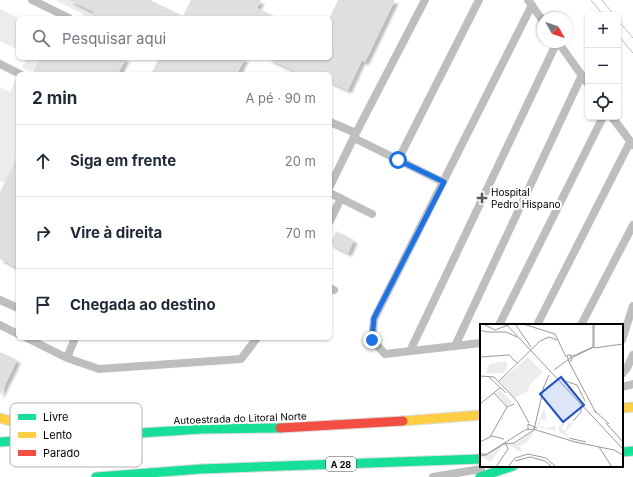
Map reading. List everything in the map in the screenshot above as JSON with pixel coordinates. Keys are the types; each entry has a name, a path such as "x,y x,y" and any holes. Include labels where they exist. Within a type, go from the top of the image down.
{"highway":[{"path":"623,408 633,407"},
{"name":"Autoestrada do Litoral Norte","path":"142,433 202,429 256,429 343,425 479,414"},
{"path":"0,418 10,421"},
{"path":"142,428 202,429"},
{"name":"Autoestrada do Litoral Norte","path":"0,442 10,441"},
{"name":"A 28","path":"96,477 201,469 480,459"},
{"path":"480,477 509,467"}],"lane":[{"path":"32,0 65,16"},
{"path":"332,182 425,0"},
{"path":"398,160 479,0"},
{"path":"480,344 385,354 372,340 374,318 444,182 530,2 537,12"},
{"path":"410,351 555,48"},
{"path":"562,48 585,80"},
{"path":"0,64 16,72"},
{"path":"455,346 582,75"},
{"path":"500,324 602,120"},
{"path":"538,324 631,144 614,120"},
{"path":"332,123 398,160 444,182"},
{"path":"332,194 372,214"},
{"path":"332,217 341,198"},
{"path":"582,324 633,225"},
{"path":"0,300 16,307"},
{"path":"623,337 633,306"},
{"path":"0,325 16,333"},
{"path":"31,340 67,358 99,369 241,359 256,340"},
{"path":"67,358 74,340"},
{"path":"623,373 633,355"},
{"path":"623,387 633,384"},
{"path":"433,477 466,471 503,467"},
{"path":"458,477 466,471"}],"shaded area":[{"path":"55,0 81,0 95,12 93,16 82,16 83,14"},
{"path":"0,9 16,17 16,49 0,41"},
{"path":"26,60 39,60 34,70 30,71 22,68"},
{"path":"16,79 16,159 13,166 16,168 16,171 4,183 0,181 0,87 10,92"}],"building":[{"path":"69,0 150,0 183,16 93,16 94,12"},
{"path":"191,0 261,0 257,8 274,16 183,16"},
{"path":"338,0 395,0 365,62 362,60 348,90 332,83 332,72 297,72 271,60 332,60 332,16 330,16"},
{"path":"39,60 125,60 119,72 33,72"},
{"path":"158,60 244,60 238,72 152,72"},
{"path":"16,159 16,267 0,259 0,192"},
{"path":"336,231 354,240 348,253 332,245 332,240"},
{"path":"0,352 17,360 0,395"}],"tram line":[{"path":"591,0 601,12"},
{"path":"602,0 612,12"},
{"path":"621,24 633,38"},
{"path":"621,39 633,53"}],"traffic: fast":[{"path":"142,433 202,429 280,428"},
{"path":"0,442 10,441"},
{"path":"623,452 633,451"},
{"path":"96,477 201,469 480,459"},
{"path":"480,477 510,467"}],"traffic: slow":[{"path":"623,408 633,407"},
{"path":"403,421 480,415"},
{"path":"0,418 10,421"}],"traffic: jam":[{"path":"280,428 403,421"}],"place":[{"name":"Hospital Pedro Hispano","path":"482,198"}],"route":[{"path":"372,340 374,318 444,182 398,160"}]}
